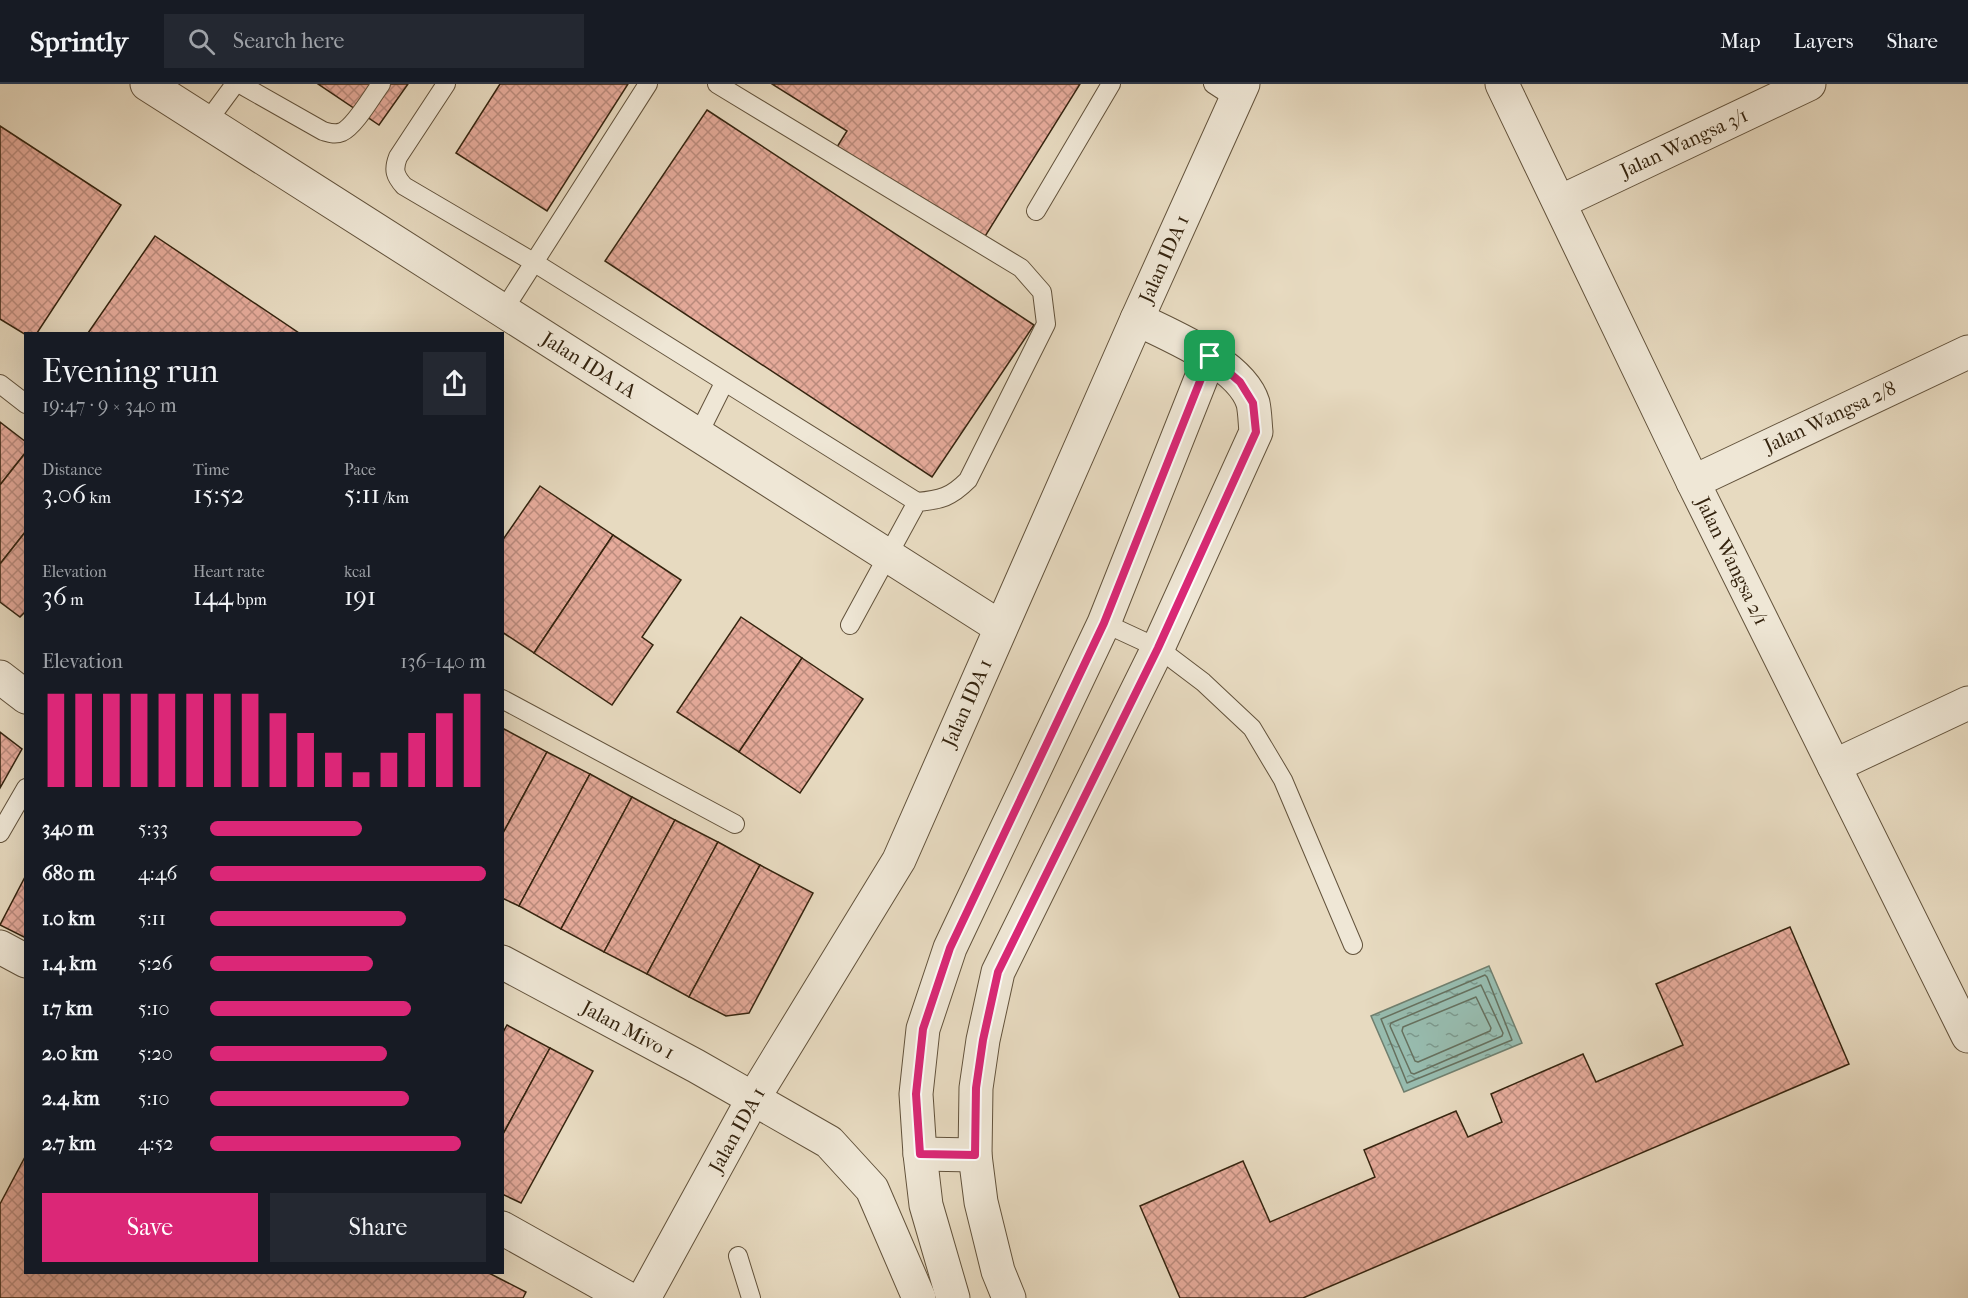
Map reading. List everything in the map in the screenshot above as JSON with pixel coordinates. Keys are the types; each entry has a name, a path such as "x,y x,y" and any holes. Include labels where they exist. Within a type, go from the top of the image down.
{"street":[{"name":"Jalan IDA 1A","path":"147,84 1000,627"},
{"name":"Jalan Wangsa 2/1","path":"1503,84 1693,482 1968,1036"},
{"name":"Jalan Wangsa 3/1","path":"1560,202 1809,84"},
{"name":"Jalan IDA 1","path":"644,1298 753,1099 898,860 1137,319 1231,89"},
{"path":"1009,1298 998,1271 981,1202 975,1155 976,1088 983,1040 998,972 1158,648 1256,432 1253,403 1240,382 1210,356 1137,319"},
{"name":"Jalan Wangsa 2/8","path":"1693,482 1968,352"},
{"path":"953,1298 938,1254 926,1205 920,1154 916,1094 923,1029 950,948 1104,623 1210,356"},
{"path":"0,678 24,696"},
{"path":"1834,766 1968,703"},
{"path":"0,947 24,960"},
{"name":"Jalan Mivo 1","path":"504,963 829,1142 872,1189 919,1298"},
{"path":"920,1154 975,1155"},
{"path":"504,1229 627,1298"}],"lane":[{"path":"207,122 235,84"},
{"path":"240,84 323,131 333,134 343,132 351,125 381,84"},
{"path":"446,84 398,157 394,167 397,178 404,186 535,263 917,502 938,500 954,494 968,480 1046,324 1042,292 1021,268 717,84"},
{"path":"503,311 648,84"},
{"path":"1036,211 1111,84"},
{"path":"698,435 724,383"},
{"path":"0,384 24,402"},
{"path":"850,625 917,502"},
{"path":"1104,623 1158,648 1203,682 1252,728 1283,780 1353,945"},
{"path":"504,700 735,824"},
{"path":"0,833 24,791"},
{"path":"738,1256 751,1298"}],"water":[{"path":"1489,966 1522,1043 1404,1092 1371,1016"}],"building":[{"path":"318,84 408,84 379,125"},
{"path":"500,84 628,84 547,211 456,153"},
{"path":"772,84 1080,84 979,246 832,155 847,131"},
{"path":"707,110 1034,325 932,477 605,261"},
{"path":"0,126 121,205 38,332 24,334 0,319"},
{"path":"155,236 298,332 89,332"},
{"path":"0,422 24,440 24,455 0,485"},
{"path":"24,455 24,534 0,564 0,485"},
{"path":"540,486 613,535 534,653 504,633 504,538"},
{"path":"24,534 24,613 20,617 0,602 0,564"},
{"path":"613,535 681,580 642,637 653,645 612,705 534,653"},
{"path":"741,617 802,658 739,752 677,712"},
{"path":"802,658 863,699 800,793 739,752"},
{"path":"504,729 547,752 504,831"},
{"path":"0,732 22,749 0,788"},
{"path":"547,752 590,774 519,906 504,899 504,831"},
{"path":"590,774 632,797 561,929 519,906"},
{"path":"632,797 675,820 604,952 561,929"},
{"path":"675,820 718,842 647,974 604,952"},
{"path":"718,842 760,865 689,997 647,974"},
{"path":"760,865 813,893 749,1013 726,1016 689,997"},
{"path":"24,879 24,937 0,925"},
{"path":"1790,927 1849,1064 1303,1298 1180,1298 1140,1206 1243,1161 1270,1222 1375,1177 1364,1150 1456,1111 1468,1137 1502,1122 1491,1094 1583,1054 1596,1082 1683,1045 1656,984"},
{"path":"507,1025 550,1048 504,1132 504,1030"},
{"path":"550,1048 593,1071 521,1203 504,1195 504,1132"},
{"path":"24,1159 24,1274 491,1274 526,1292 523,1298 0,1298 0,1204"}],"route":[{"path":"1210,356 1240,382 1253,403 1256,432 1158,648 998,972 983,1040 976,1088 975,1155 920,1154 916,1094 923,1029 950,948 1104,623 1210,356"}]}
